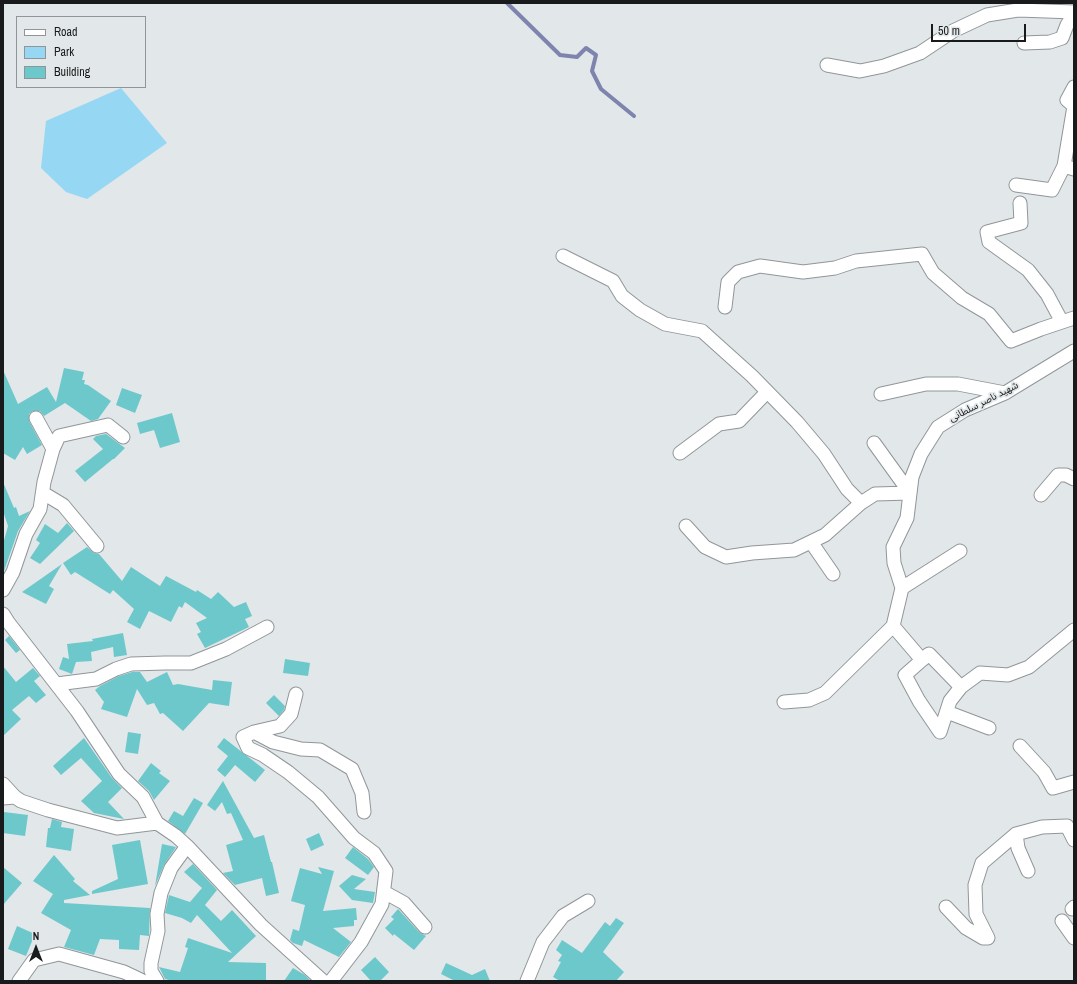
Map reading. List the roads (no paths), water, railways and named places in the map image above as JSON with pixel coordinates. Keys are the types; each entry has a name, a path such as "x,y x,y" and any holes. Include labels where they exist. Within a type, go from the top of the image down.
{"street":[{"path":"1073,3 1074,7"},
{"path":"827,65 860,71 884,66 920,53 953,31 987,15 1018,10 1074,13 1062,38 1050,42 1024,43"},
{"path":"1016,186 1052,190 1069,168 1074,106 1067,100 1074,87"},
{"path":"725,307 728,282 738,272 760,266 803,272 835,268 856,261 922,254 933,273 962,298 989,314 1011,341 1068,320 1028,270 989,242 987,232 1021,223 1020,203"},
{"path":"563,256 613,281 622,296 640,310 665,324 702,331 797,422 824,454 847,489 861,502"},
{"name":"شهید ناصر سلطانی","path":"902,588 894,563 893,547 907,518 912,477 921,454 938,427 965,410 1005,393 1074,351"},
{"path":"880,394 926,384 958,384 1005,393"},
{"path":"680,453 719,424 739,421 767,392"},
{"path":"36,418 53,449"},
{"path":"3,590 13,572 26,534 40,509 44,482 53,449 59,436 108,425 123,437"},
{"path":"874,443 910,493"},
{"path":"1041,495 1058,475 1066,475 1074,479"},
{"path":"43,493 63,505 97,546"},
{"path":"686,526 706,547 726,557 752,553 794,550 826,535 861,502 876,494 910,493"},
{"path":"811,542 833,574"},
{"path":"784,702 809,700 825,693 893,626 902,588 960,551"},
{"path":"5,622 57,684 119,774 143,797 157,823 188,846 261,925 324,981"},
{"path":"893,626 922,660"},
{"path":"57,684 96,679 116,669 131,664 191,664 226,649 267,627"},
{"path":"961,687 929,654 905,675 919,701 940,732 950,701 961,687 980,673 1008,675 1029,667 1074,630"},
{"path":"296,694 292,714 280,726 254,732 243,737 248,748 288,772 318,797 354,838 374,853 386,871 382,904 362,942 331,981"},
{"path":"946,712 989,728"},
{"path":"254,732 274,742 301,749 320,750 352,769 362,793 364,812"},
{"path":"1020,746 1044,772 1053,788 1074,782"},
{"path":"3,784 9,798 117,828 157,823"},
{"path":"946,907 966,928 983,938 988,938 976,914 975,885 982,864 1016,834 1042,827 1067,826 1074,840"},
{"path":"1016,834 1018,848 1028,871"},
{"path":"157,981 151,972 151,963 158,930 157,914 161,893 171,868 188,846"},
{"path":"384,892 404,903 425,927"},
{"path":"527,981 543,942 564,916 588,901"},
{"path":"1062,922 1074,938"},
{"path":"19,981 34,960 59,954 124,972 143,981"}],"waterway":[{"path":"507,3 560,55 577,57 586,48 596,55 592,71 601,89 634,116"}]}
